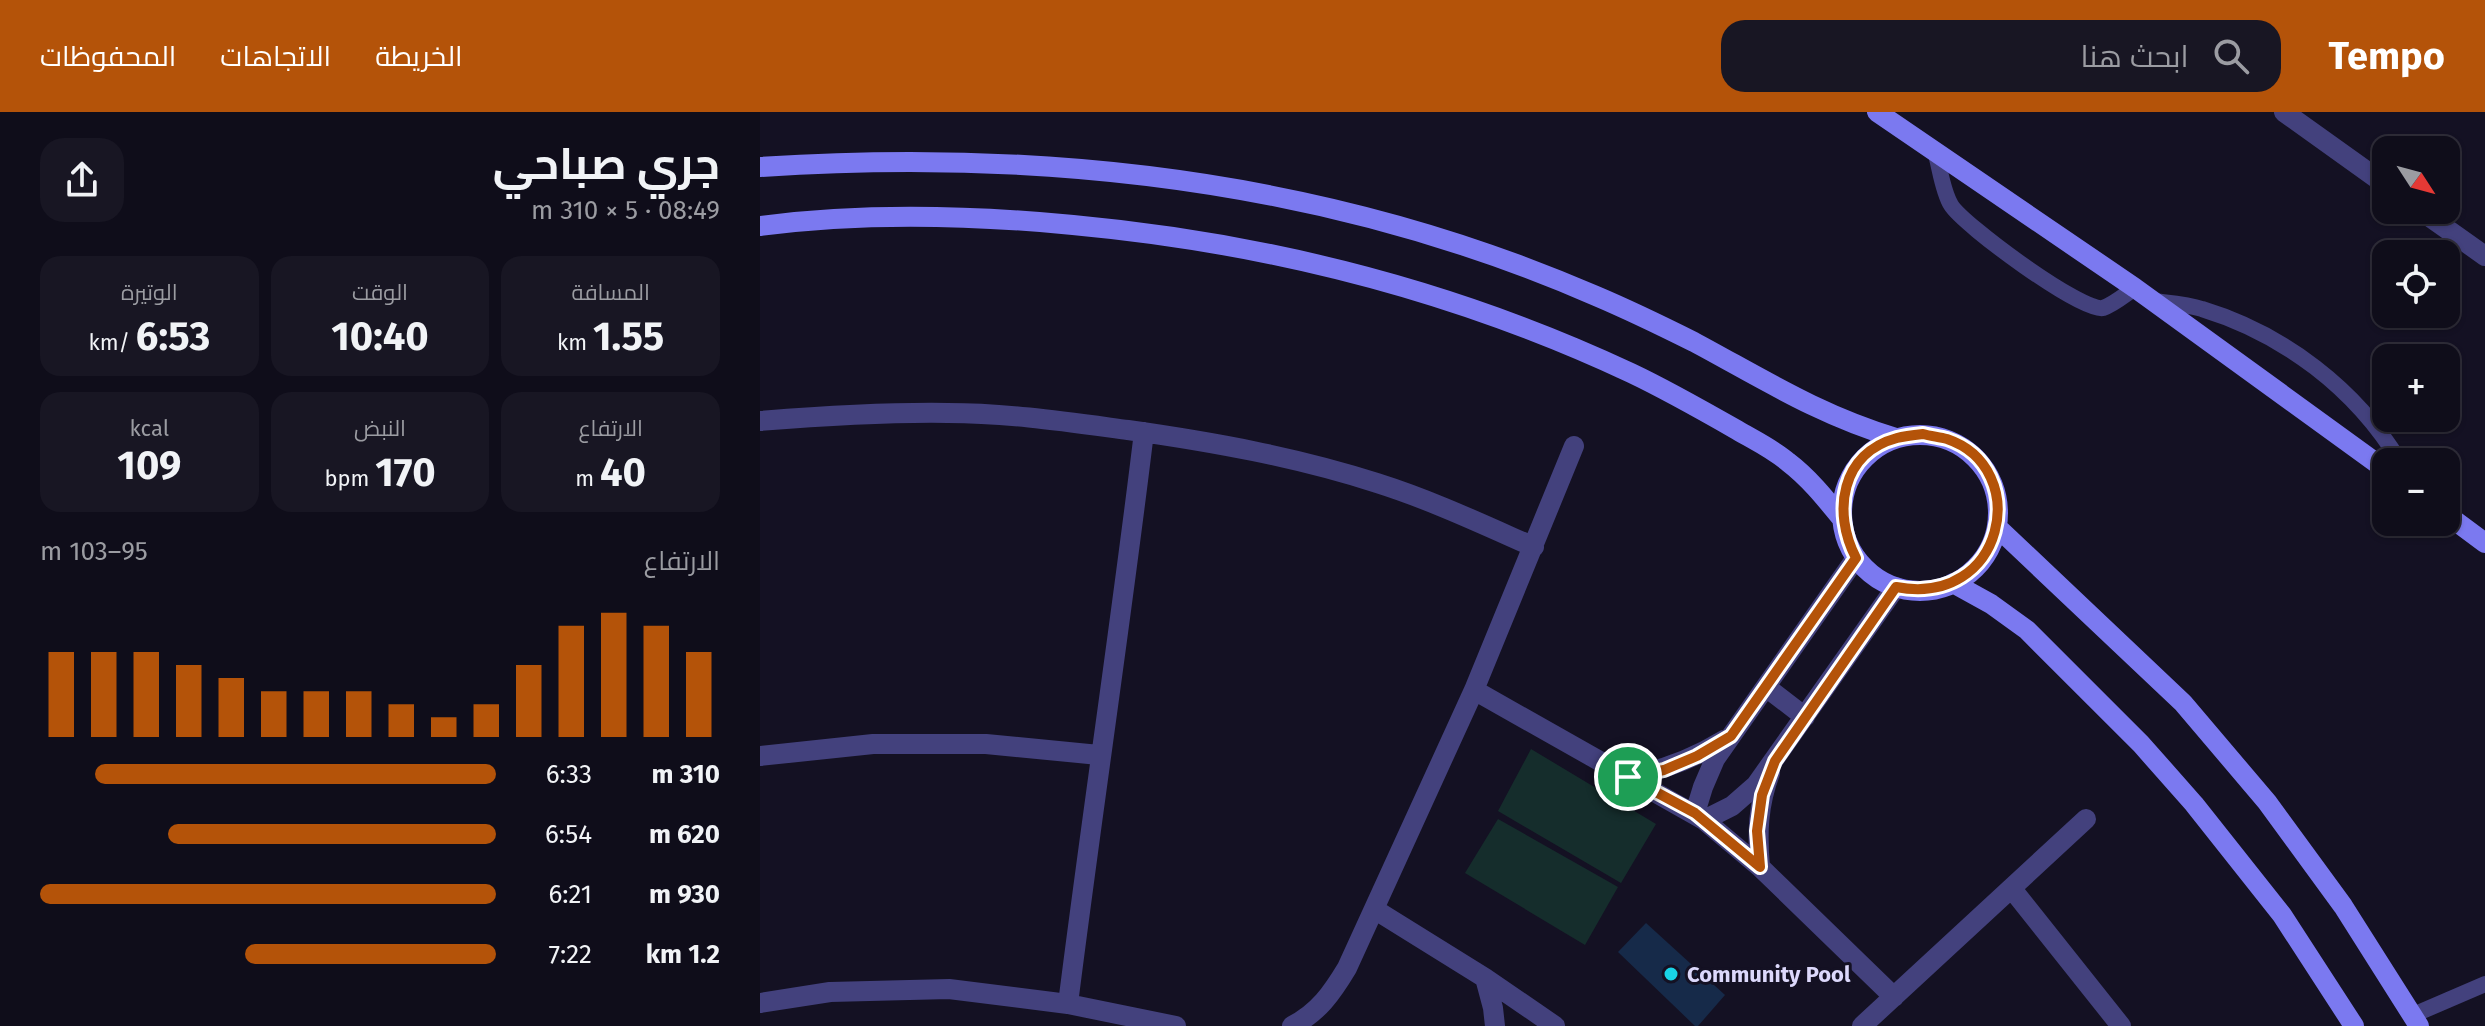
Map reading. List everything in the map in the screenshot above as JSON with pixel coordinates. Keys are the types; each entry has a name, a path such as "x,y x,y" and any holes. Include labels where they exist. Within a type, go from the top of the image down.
{"street":[{"path":"1877,112 2143,294 2372,460"},
{"path":"2284,112 2372,175"},
{"path":"760,167 883,161 1005,165 1136,173 1266,193 1393,224 1509,262 1595,296 1691,341 1821,412 1896,438"},
{"path":"760,226 894,215 993,217 1193,238 1295,257 1394,283 1556,340 1669,391 1787,460 1817,487 1842,519"},
{"path":"2440,224 2485,256"},
{"path":"760,421 851,414 949,413 1047,418 1223,444 1300,461 1377,483 1456,512 1534,547"},
{"path":"1068,1004 1144,432"},
{"path":"1923,434 1949,440 1971,454 1988,475 1993,487 1997,500 1997,527 1988,550 1973,569 1953,583 1915,591 1896,587 1867,571 1846,539 1842,519 1843,498 1855,469 1877,447 1896,438 1923,434"},
{"path":"1292,1026 1307,1018 1331,996 1347,968 1474,690 1574,446"},
{"path":"2460,524 2485,543"},
{"path":"1997,527 2193,714 2267,802 2343,906 2416,1021"},
{"path":"1699,817 1703,787 1715,759 1856,558"},
{"path":"1953,583 1991,604 2027,630 2141,744 2194,804 2282,915 2354,1026"},
{"path":"1699,817 1732,806 1756,785 1896,587"},
{"path":"1766,687 1805,717"},
{"path":"1474,690 1699,817 1760,867 1894,997"},
{"path":"1628,777 1664,770 1697,756 1731,736"},
{"path":"760,756 873,744 986,744 1099,755"},
{"path":"1760,867 1757,831 1762,795 1775,761"},
{"path":"1862,1026 2086,819"},
{"path":"2012,889 2121,1026"},
{"path":"1374,909 1485,978 1532,1020 1555,1026"},
{"path":"1485,978 1495,1026"},
{"path":"760,1003 830,992 949,989 1068,1004 1176,1026"}],"lane":[{"path":"1935,151 1949,203 1958,214 2069,295 2091,306 2103,308 2143,294 2200,308 2245,325 2288,348 2327,376 2361,410 2390,448"},
{"path":"2416,1021 2485,984"}],"green space":[{"path":"1531,749 1656,824 1621,883 1498,811"},
{"path":"1498,819 1618,887 1585,945 1465,873"}],"water":[{"name":"Community Pool","path":"1646,923 1725,995 1698,1026 1618,952"}],"place":[{"name":"Community Pool","path":"1671,974"}],"route":[{"path":"1923,434 1949,440 1971,454 1988,475 1997,500 1997,527 1988,550 1973,569 1953,583 1915,591 1896,587 1775,761 1762,795 1757,831 1760,867 1695,813 1628,777 1664,770 1697,756 1731,736 1856,558 1846,539 1842,519 1843,498 1850,478 1861,461 1877,447 1896,438 1923,434"}]}
